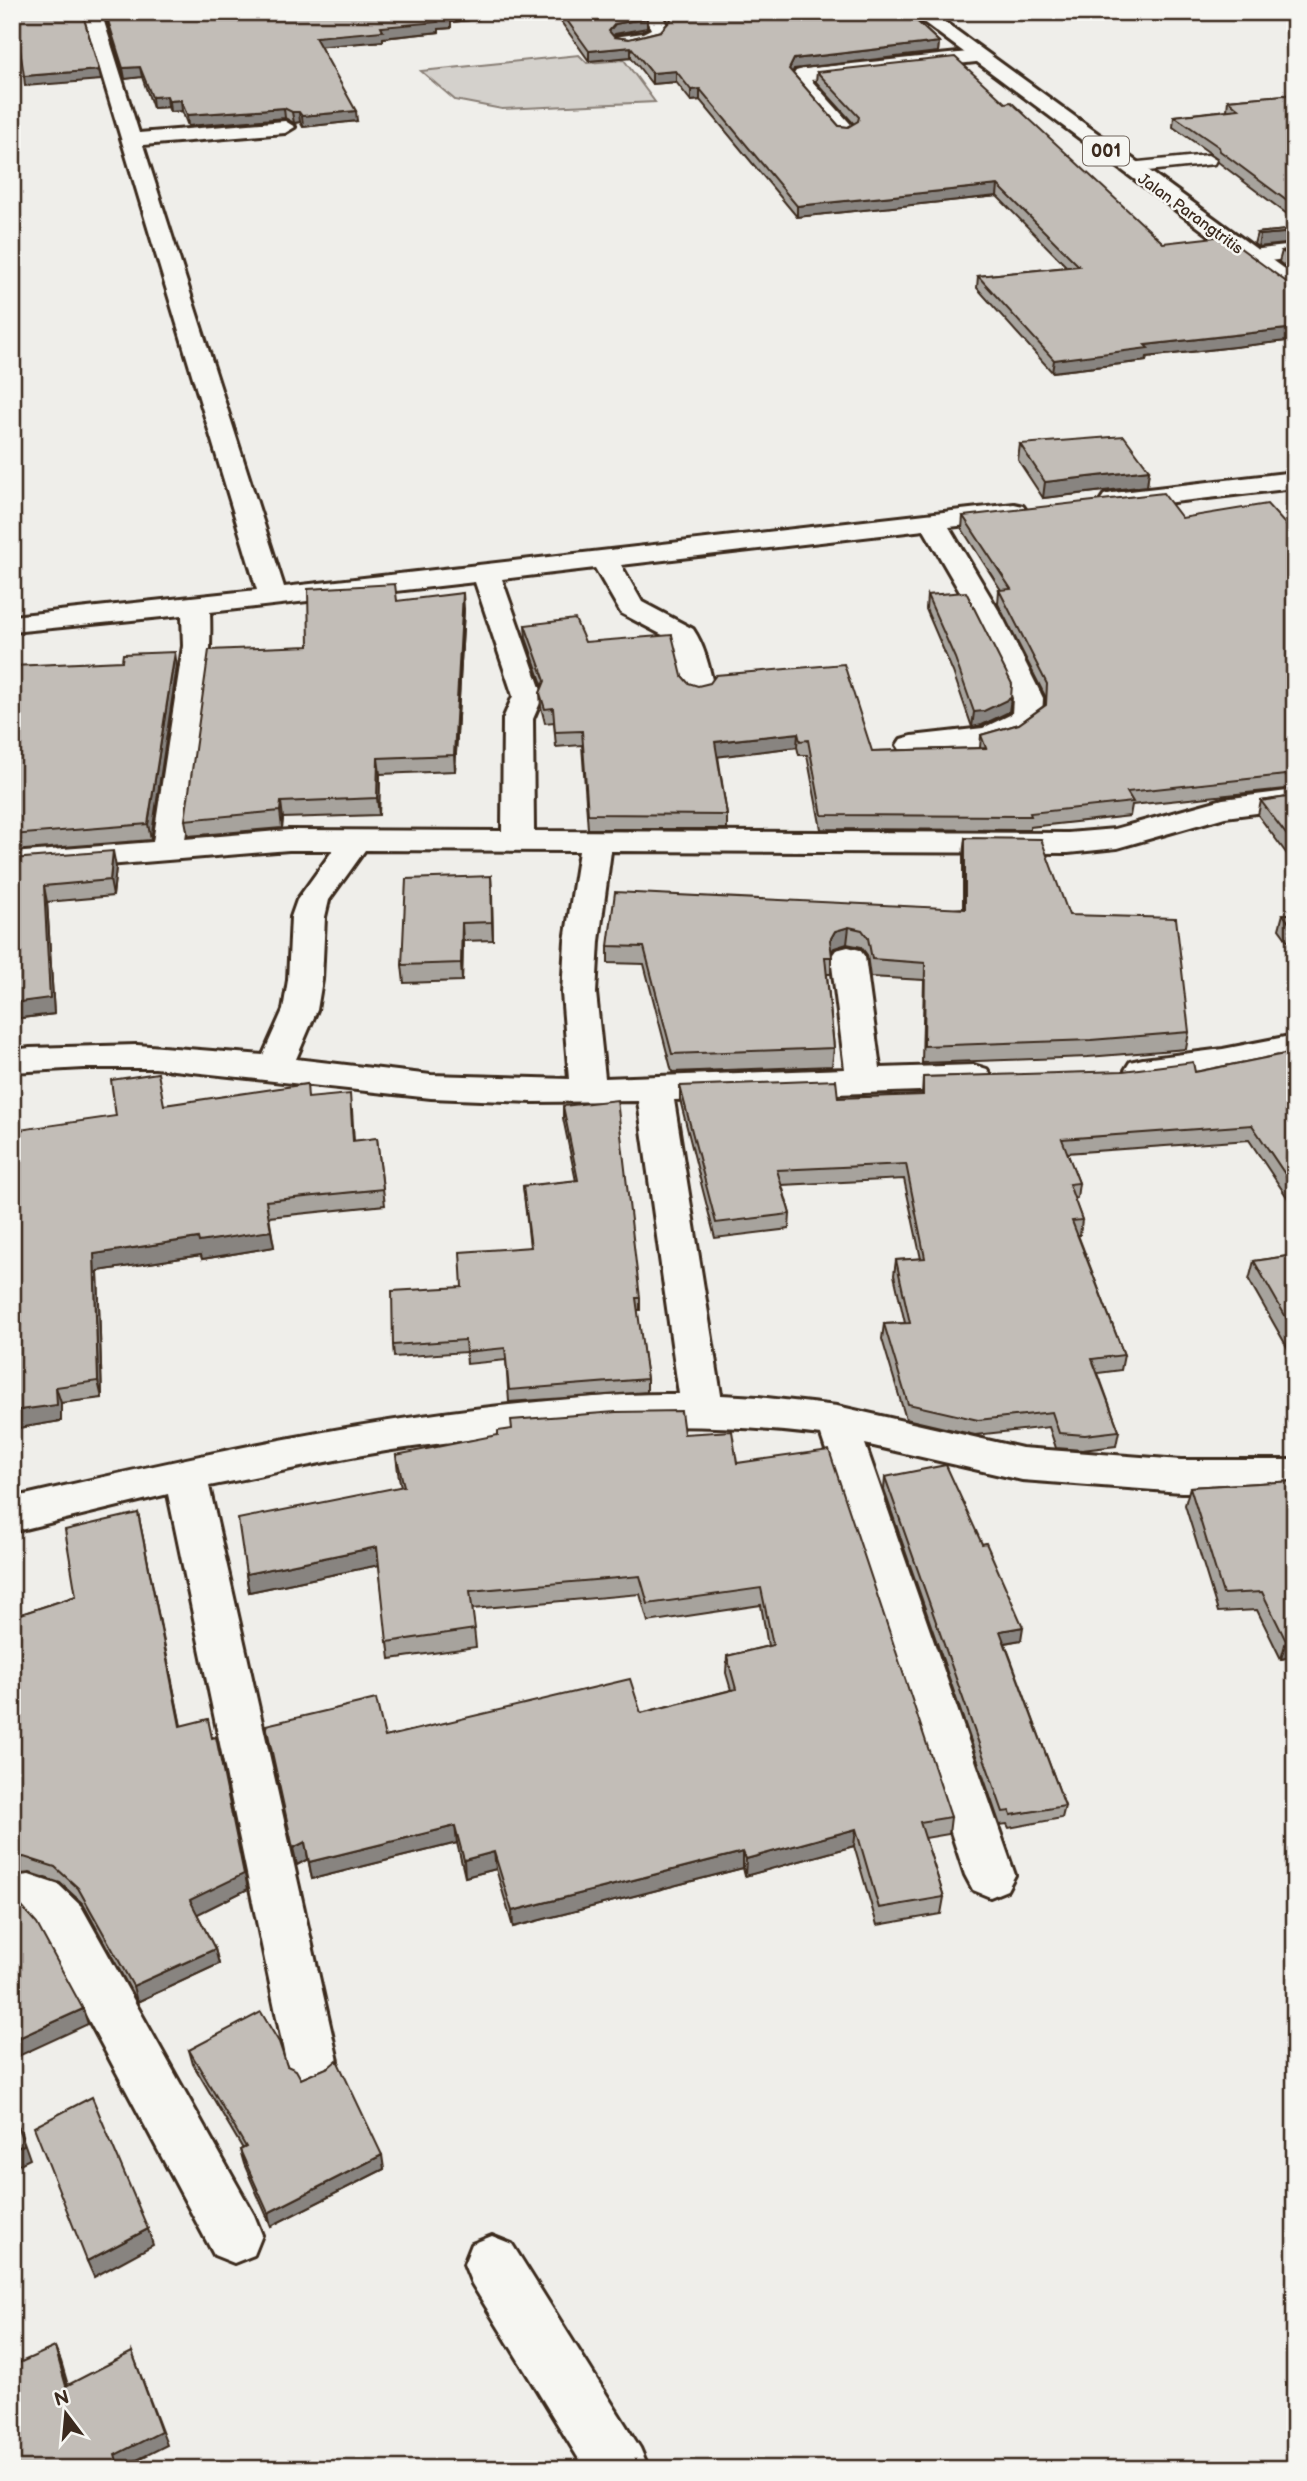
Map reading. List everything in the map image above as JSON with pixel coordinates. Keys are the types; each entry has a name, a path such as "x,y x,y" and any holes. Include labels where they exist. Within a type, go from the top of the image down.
{"street":[{"path":"621,41 648,38 659,32 654,19 658,12"},
{"name":"Jalan Parangtritis","path":"919,12 1295,288"},
{"path":"100,15 132,140 273,597"},
{"path":"846,130 802,81 800,78 803,75 978,57"},
{"path":"132,140 285,127"},
{"path":"1251,256 1295,251"},
{"path":"1096,502 1295,480"},
{"path":"12,624 195,606 1041,509"},
{"path":"912,745 990,735 1016,727 1027,717 1028,698 1023,687 989,618 932,521"},
{"path":"604,560 631,607 683,635 690,648 699,688"},
{"path":"486,573 528,696 518,719 518,840"},
{"path":"168,849 197,646 195,606"},
{"path":"12,863 289,840 1068,844 1117,838 1223,808 1295,799"},
{"path":"274,1070 300,1010 305,980 308,917 313,900 357,839"},
{"path":"588,1089 579,993 582,942 596,841"},
{"path":"848,957 864,1079"},
{"path":"1107,1072 1210,1062 1295,1046"},
{"path":"12,1061 101,1056 155,1057 446,1087 588,1089 1000,1077"},
{"path":"654,1087 702,1409"},
{"path":"12,1516 185,1474 411,1431 485,1422 702,1409 837,1422 1022,1464 1181,1476 1295,1476"},
{"path":"837,1422 990,1875"},
{"path":"185,1474 312,2061"},
{"path":"12,1899 39,1898 51,1905 63,1922 233,2235"},
{"path":"492,2264 619,2469"}],"lane":[{"path":"1129,168 1208,160"}],"shaded area":[{"path":"579,55 587,63 624,60 655,102 502,109 455,100 421,71"}],"building":[{"path":"12,12 82,12 99,70 24,76"},
{"path":"447,12 451,18 436,19 438,22 381,27 383,31 315,37 356,111 302,116 299,112 284,108 187,115 181,100 169,101 167,96 152,97 140,67 123,68 106,14"},
{"path":"561,12 645,12 647,18 615,24 609,31 614,37 629,39 661,31 671,20 668,12 915,12 910,15 939,42 794,59 789,69 839,126 848,127 858,121 859,117 817,72 955,57 1005,103 1011,102 1163,243 1224,236 1288,283 1295,285 1295,328 1145,345 1148,348 1054,360 978,276 1079,266 998,185 797,206 700,89 691,90 676,71 652,73 631,47 589,51"},
{"path":"1295,94 1295,207 1220,151 1219,147 1174,116 1239,109 1228,100"},
{"path":"1295,229 1295,232 1257,233"},
{"path":"1295,249 1295,261 1282,251"},
{"path":"1124,436 1149,470 1045,482 1020,444"},
{"path":"1163,493 1182,518 1267,504 1295,535 1295,774 1127,792 1133,802 1030,813 1031,816 822,815 808,740 800,741 798,733 715,742 727,815 588,814 582,731 555,732 553,708 545,709 540,693 545,681 525,625 575,619 585,642 672,635 682,676 688,683 698,686 710,683 716,675 844,664 872,751 986,748 981,735 1019,724 1046,705 1047,684 999,590 1011,589 963,516"},
{"path":"395,584 397,601 463,593 454,755 378,758 377,798 281,802 280,811 185,820 209,650 309,646 308,589"},
{"path":"966,592 1012,684 1011,698 984,711 974,712 955,658 927,595"},
{"path":"175,652 148,824 12,835 12,666 122,661 123,654"},
{"path":"1295,796 1295,846 1261,801"},
{"path":"965,838 1041,839 1069,915 1176,918 1189,1032 1091,1040 924,1046 925,963 872,959 868,938 862,930 849,927 835,931 830,940 832,957 825,957 834,1048 672,1054 644,947 608,946 615,892 965,909"},
{"path":"113,851 110,880 44,886 50,998 12,1003 12,859"},
{"path":"491,876 492,922 462,923 461,963 402,965 406,879"},
{"path":"1283,914 1295,914 1295,932"},
{"path":"1295,1052 1295,1189 1252,1125 1062,1139 1079,1183 1069,1184 1082,1220 1072,1221 1124,1355 1092,1359 1119,1431 1085,1435 1059,1433 1052,1412 978,1420 908,1404 884,1324 910,1323 896,1260 925,1258 906,1164 777,1170 790,1214 716,1223 680,1086 836,1080 838,1098 923,1095 923,1077 1123,1071 1193,1062 1195,1072"},
{"path":"158,1073 164,1105 307,1084 308,1098 350,1094 353,1141 377,1138 383,1189 266,1201 271,1231 199,1242 198,1238 94,1254 98,1381 56,1387 57,1405 12,1411 12,1131 116,1116 111,1080"},
{"path":"617,1100 640,1298 636,1298 647,1379 509,1390 505,1348 466,1352 465,1340 393,1345 392,1291 462,1287 460,1252 531,1247 523,1186 578,1180 563,1106"},
{"path":"1295,1255 1295,1333 1254,1261"},
{"path":"681,1411 684,1434 732,1431 737,1463 829,1450 951,1817 920,1822 944,1897 879,1908 856,1829 746,1859 743,1852 512,1911 494,1852 464,1860 455,1826 309,1862 305,1842 293,1848 266,1725 376,1699 385,1737 630,1679 641,1713 736,1689 727,1656 773,1645 761,1588 648,1604 640,1576 470,1591 475,1629 387,1642 377,1547 246,1574 238,1519 404,1486 396,1455 498,1435 498,1431 512,1429 511,1420 616,1412"},
{"path":"946,1465 982,1544 986,1543 1023,1627 1000,1631 1065,1806 1011,1815 1010,1811 1003,1812 885,1477"},
{"path":"1295,1481 1295,1640 1286,1641 1262,1592 1223,1594 1190,1487"},
{"path":"138,1513 180,1726 208,1719 212,1738 216,1737 244,1874 190,1900 215,1949 133,1986 78,1888 55,1867 24,1857 12,1858 12,1617 76,1596 65,1530"},
{"path":"12,1907 22,1907 37,1924 83,2009 12,2041"},
{"path":"261,2012 279,2042 287,2066 296,2070 301,2079 329,2067 337,2060 382,2155 268,2213 240,2150 246,2147 189,2050"},
{"path":"92,2097 148,2229 87,2261 34,2127"},
{"path":"12,2110 24,2145 12,2150"},
{"path":"55,2347 66,2386 132,2352 161,2432 115,2455 119,2469 12,2469 12,2366"}]}
